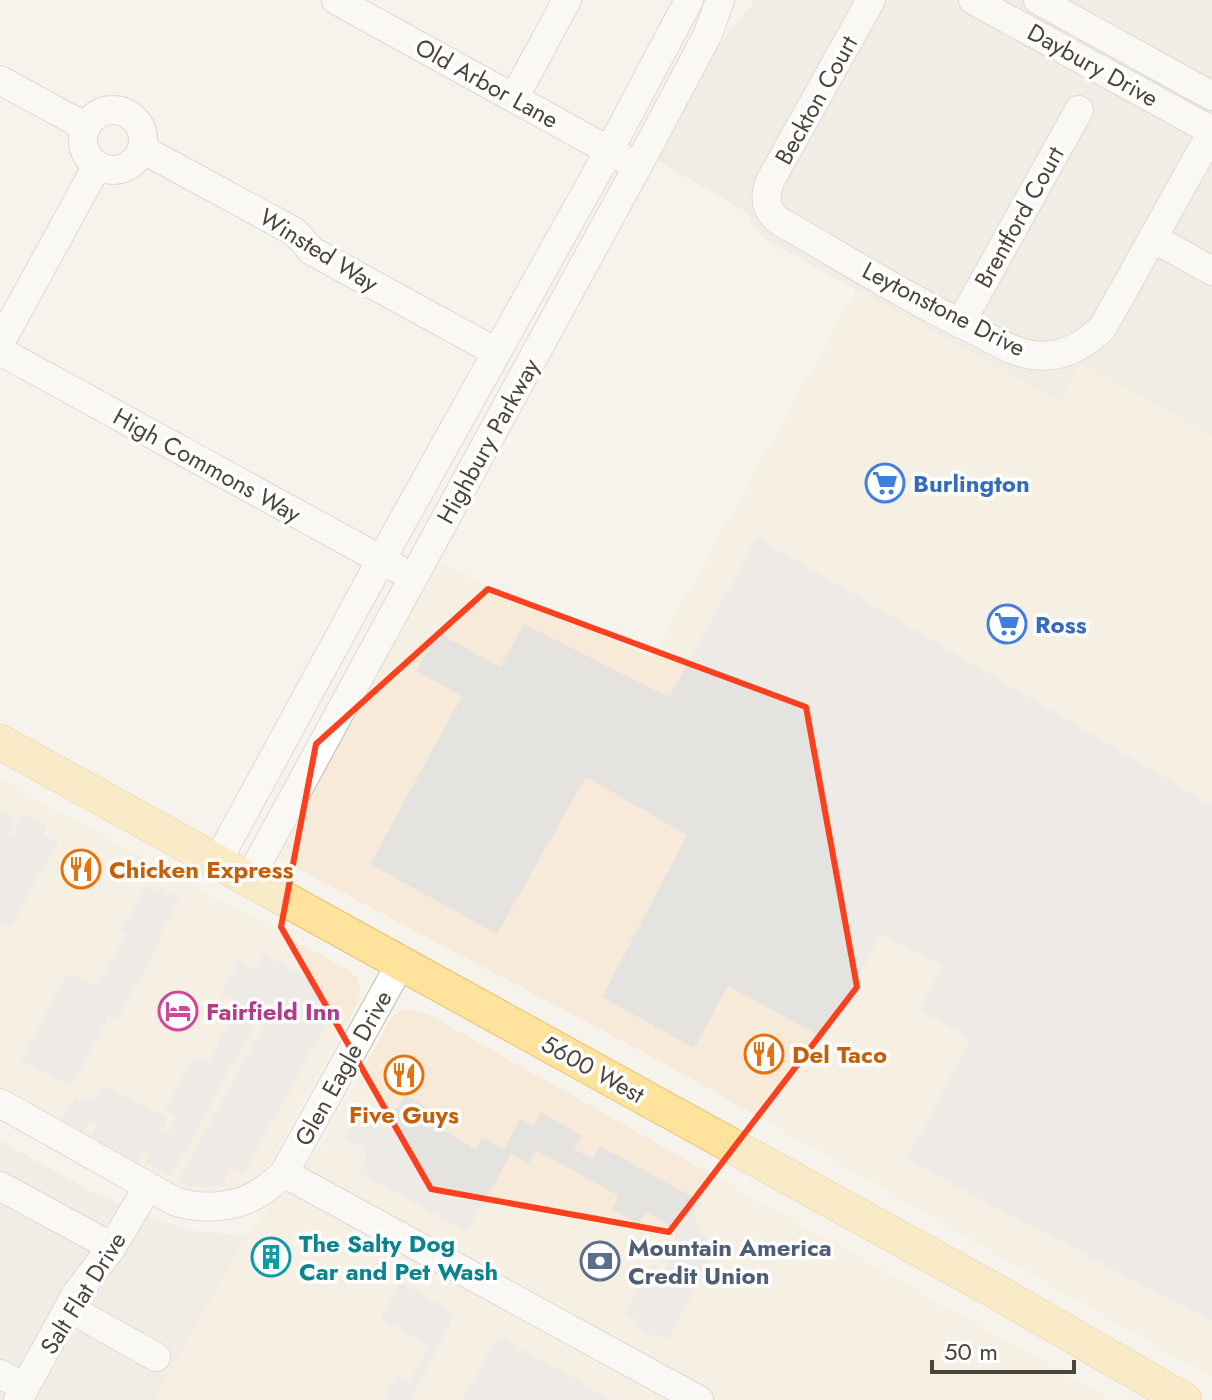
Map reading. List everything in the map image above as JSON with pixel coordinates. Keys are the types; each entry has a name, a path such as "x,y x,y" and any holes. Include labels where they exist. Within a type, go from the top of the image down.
{"main road":[{"name":"5600 West","path":"0,742 997,1292 1184,1400"}],"street":[{"name":"Old Arbor Lane","path":"336,0 638,166"},
{"path":"514,98 567,0"},
{"name":"Highbury Parkway","path":"217,862 689,0"},
{"name":"Highbury Parkway","path":"249,879 638,166 708,34 720,0"},
{"name":"Beckton Court","path":"766,201 770,181 871,0"},
{"name":"Daybury Drive","path":"973,0 1212,131"},
{"name":"Daybury Drive","path":"1038,0 1212,96"},
{"path":"0,80 86,127"},
{"path":"119,110 137,120 144,139 142,149 129,166 107,170 97,166 86,153 83,135 92,119 100,113 119,110"},
{"name":"Brentford Court","path":"960,324 1079,110"},
{"name":"Leytonstone Drive","path":"766,201 770,213 779,221 960,324 1009,347 1032,355 1049,356 1073,350 1103,327 1212,131"},
{"name":"Winsted Way","path":"142,149 295,232 312,251 496,352"},
{"path":"0,343 97,166"},
{"path":"1153,238 1212,271"},
{"name":"High Commons Way","path":"0,351 414,578"},
{"name":"Glen Eagle Drive","path":"0,1103 148,1187 184,1204 207,1207 248,1199 284,1173 401,963"},
{"name":"Glen Eagle Drive","path":"284,1173 699,1400"},
{"path":"0,1186 112,1247"},
{"name":"Salt Flat Drive","path":"22,1394 75,1296 112,1247 148,1187"},
{"path":"69,1308 156,1357"},
{"path":"0,1374 22,1394"}],"highlighted area":[{"path":"488,589 806,707 857,987 669,1232 431,1189 281,927 316,744"}],"shaded area":[{"path":"755,0 1212,0 1212,435 1081,364 1061,402 768,241 755,230 746,212 654,158 708,59"},
{"path":"856,290 1060,401 1080,364 1212,435 1212,1378 664,1063 276,857 289,825 439,563 652,657"},
{"path":"757,537 1212,806 1212,1322 906,1160 971,1039 919,1010 942,967 882,934 824,1038 728,986 694,1048 602,997 687,835 586,777 497,934 370,864 462,696 416,671 438,633 500,667 524,624 669,697"},
{"path":"0,779 356,977 360,988 358,1002 273,1158 253,1181 235,1191 184,1193 0,1091"},
{"path":"0,810 17,819 10,835 24,814 47,826 44,834 58,842 10,928 0,923"},
{"path":"146,885 158,892 161,888 180,899 118,1019 102,1014 108,1019 71,1087 21,1060 68,972 97,987 126,934 121,930"},
{"path":"264,954 324,987 318,1001 334,1011 244,1173 229,1167 224,1177 225,1186 188,1187 178,1181 269,1015 283,1021 280,1006 274,1003 265,1007 171,1177 146,1162 150,1155 148,1152 144,1153 138,1164 90,1138 97,1126 95,1122 89,1123 84,1132 62,1120 74,1099 79,1102 81,1098 97,1099 105,1084 168,1119 163,1130 170,1131 177,1117 165,1110 194,1056 209,1062 237,1004 221,995 239,960 254,969"},
{"path":"412,1009 428,1014 1111,1400 154,1400 246,1236 320,1147 392,1017"},
{"path":"405,1095 435,1111 429,1123 476,1149 482,1138 504,1149 520,1119 533,1127 541,1112 582,1136 574,1149 593,1159 600,1146 702,1202 694,1217 707,1240 719,1245 667,1340 654,1333 651,1337 634,1328 637,1320 625,1313 651,1265 662,1271 667,1266 674,1248 672,1229 646,1212 638,1224 612,1209 619,1196 536,1150 529,1163 511,1154 467,1232 358,1172 367,1157 360,1147 345,1140 357,1117 372,1124 397,1108"},
{"path":"0,1141 96,1194 160,1221 193,1231 246,1236 154,1400 0,1400"},
{"path":"400,1282 454,1313 410,1400 383,1400 397,1375 409,1381 430,1346 380,1318"},
{"path":"498,1336 614,1400 462,1400"}],"place":[{"name":"Burlington","path":"885,483"},
{"name":"Ross","path":"1007,624"},
{"name":"Chicken Express","path":"81,869"},
{"name":"Fairfield Inn","path":"178,1011"},
{"name":"Del Taco","path":"764,1054"},
{"name":"Five Guys","path":"404,1075"},
{"name":"The Salty Dog Car and Pet Wash","path":"271,1257"},
{"name":"Mountain America Credit Union","path":"600,1261"}]}
